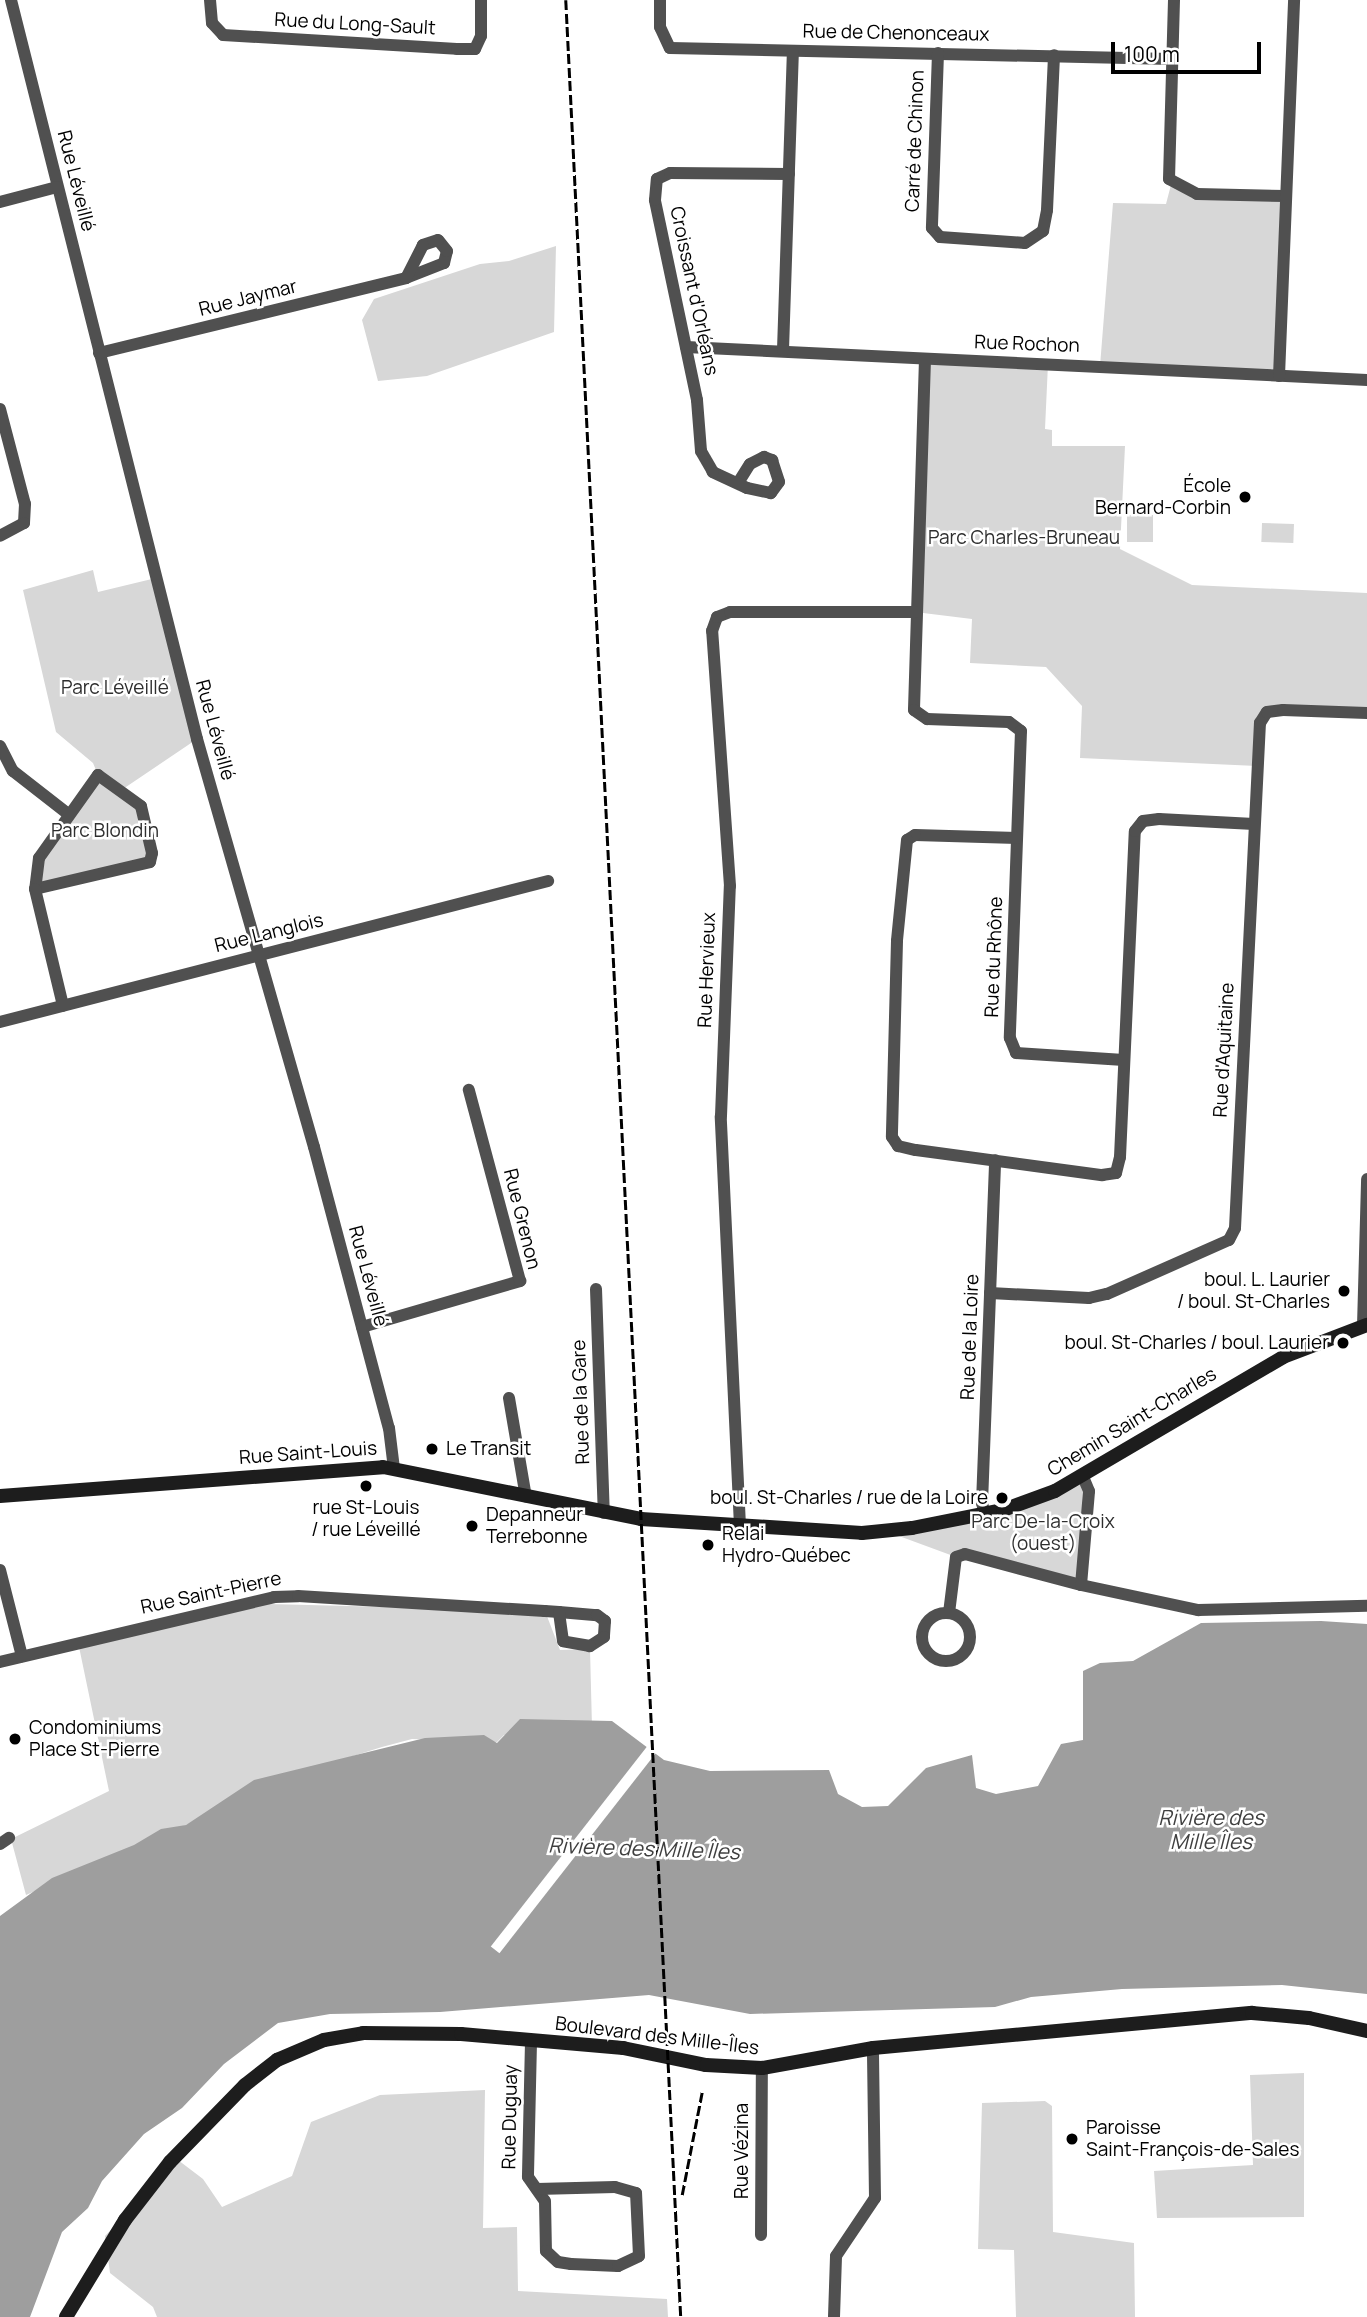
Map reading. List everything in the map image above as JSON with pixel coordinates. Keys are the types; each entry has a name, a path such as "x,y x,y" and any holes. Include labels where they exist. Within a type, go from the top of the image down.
{"street":[{"name":"Rue du Long-Sault","path":"211,0 212,23 223,35 457,49 475,49 481,36 481,0"},
{"name":"Rue de Chenonceaux","path":"660,0 660,27 670,48 1172,59"},
{"path":"1174,0 1169,179 1197,194 1285,196"},
{"path":"1279,376 1294,0"},
{"name":"Rue Léveillé","path":"7,3 256,956 389,1428 394,1467"},
{"path":"783,350 793,51"},
{"name":"Carré de Chinon","path":"938,53 932,228 940,237 1025,243 1043,231 1045,220 1054,55"},
{"name":"Croissant d'Orléans","path":"738,483 713,472 701,451 686,347 655,200 657,180 670,173 789,174"},
{"path":"0,202 57,187"},
{"name":"Rue Jaymar","path":"100,353 405,278"},
{"name":"Rue Rochon","path":"686,347 1367,380"},
{"path":"925,359 914,710 927,719 1009,722 1021,732 1017,838 915,835 907,840 897,942 892,1137 898,1146 1102,1175 1116,1173 1135,831 1143,821 1159,819 1254,824"},
{"path":"0,410 25,504 24,523 0,536"},
{"name":"Rue Hervieux","path":"740,1525 721,1115 730,886 712,631 717,617 730,612 915,612"},
{"name":"Rue d'Aquitaine","path":"990,1293 1089,1298 1107,1294 1229,1240 1235,1228 1260,723 1267,712 1367,713"},
{"path":"0,746 13,771 68,814"},
{"path":"36,889 150,862 152,853 141,806 107,777 98,775 91,780 38,858 36,889 63,1006"},
{"name":"Rue du Rhône","path":"1017,838 1010,1038 1016,1053 1124,1060"},
{"name":"Rue Langlois","path":"0,1023 548,881"},
{"name":"Rue Grenon","path":"362,1327 520,1281 469,1090"},
{"name":"Rue de la Loire","path":"985,1515 996,1160"},
{"path":"1365,1325 1367,1179"},
{"name":"Rue de la Gare","path":"596,1289 610,1514"},
{"name":"Chemin Saint-Charles","path":"610,1514 871,1532 985,1515 1083,1478 1268,1365 1317,1340 1365,1325"},
{"path":"509,1398 526,1497"},
{"name":"Rue Saint-Louis","path":"0,1496 394,1467 610,1514"},
{"path":"1081,1586 1089,1491 1083,1478"},
{"path":"949,1613 957,1557 965,1554 1081,1586 1198,1610 1367,1606"},
{"path":"0,1570 22,1656"},
{"name":"Rue Saint-Pierre","path":"0,1662 274,1597 559,1612"},
{"name":"Boulevard des Mille-Îles","path":"66,2317 125,2220 170,2162 245,2085 277,2060 324,2040 363,2033 461,2034 623,2048 697,2063 762,2068 873,2048 1252,2013 1309,2018 1367,2031"},
{"name":"Rue Duguay","path":"531,2042 527,2161 530,2183 545,2202 545,2251 551,2258 571,2264 618,2266 639,2256 636,2193 615,2187 537,2189"},
{"path":"834,2317 836,2256 875,2198 873,2048"},
{"name":"Rue Vézina","path":"761,2235 762,2068"}],"green space":[{"path":"1172,181 1184,190 1283,196 1277,376 1100,366 1113,203 1166,204"},
{"path":"556,246 554,332 427,376 378,381 362,320 374,299 480,264 509,261"},
{"name":"Parc Charles-Bruneau","path":"925,359 1048,364 1045,429 1052,430 1052,446 1125,446 1120,549 1192,585 1367,593 1367,713 1267,712 1257,766 1080,758 1082,706 1046,667 970,663 972,619 915,612"},
{"path":"1127,515 1153,515 1153,542 1127,542"},
{"path":"1262,523 1294,524 1293,543 1261,542"},
{"name":"Parc Léveillé","path":"93,570 98,592 156,578 197,739 123,789 141,806 150,862 35,889 35,871 98,775 93,763 56,732 23,590"},
{"name":"Parc De-la-Croix (ouest)","path":"1083,1477 1081,1585 956,1557 880,1529 946,1523"},
{"path":"268,1604 545,1611 560,1650 590,1649 592,1727 504,1735 497,1742 412,1739 382,1747 241,1791 193,1822 26,1895 11,1839 109,1791 78,1642"},
{"path":"1304,2073 1304,2217 1157,2218 1154,2171 1253,2165 1250,2075"},
{"path":"485,2090 483,2228 517,2227 518,2291 667,2299 668,2317 157,2317 153,2307 110,2273 105,2236 178,2160 203,2179 222,2207 292,2176 311,2122 380,2095"},
{"path":"1045,2101 1052,2106 1053,2232 1134,2243 1135,2317 1016,2317 1014,2250 978,2249 982,2103"}],"water":[{"name":"Rivière des Mille Îles","path":"1321,1621 1367,1624 1367,1994 1282,1985 1122,1989 1031,1997 995,2007 750,2014 649,1995 440,2012 330,2014 278,2023 224,2064 182,2108 144,2134 102,2181 88,2208 62,2232 30,2317 0,2317 0,1916 52,1878 134,1845 161,1829 186,1825 254,1780 425,1738 484,1735 497,1743 520,1719 612,1721 664,1760 710,1771 829,1770 838,1794 862,1807 888,1806 926,1768 972,1755 976,1788 996,1794 1038,1786 1061,1744 1083,1740 1083,1671 1100,1663 1133,1661 1201,1623"}],"pier":[{"path":"649,1744 658,1751 499,1953 491,1947"}],"railway":[{"path":"566,0 681,2317"},
{"path":"682,2195 702,2092"}],"place":[{"name":"École Bernard-Corbin","path":"1245,497"},
{"name":"boul. L. Laurier / boul. St-Charles","path":"1344,1291"},
{"name":"boul. St-Charles / boul. Laurier","path":"1343,1343"},
{"name":"Le Transit","path":"432,1449"},
{"name":"rue St-Louis / rue Léveillé","path":"366,1486"},
{"name":"boul. St-Charles / rue de la Loire","path":"1002,1498"},
{"name":"Depanneur Terrebonne","path":"472,1526"},
{"name":"Relai Hydro-Québec","path":"708,1545"},
{"name":"Condominiums Place St-Pierre","path":"15,1739"},
{"name":"Paroisse Saint-François-de-Sales","path":"1072,2139"}],"park label":[{"name":"Parc Blondin","path":"105,831"}]}
